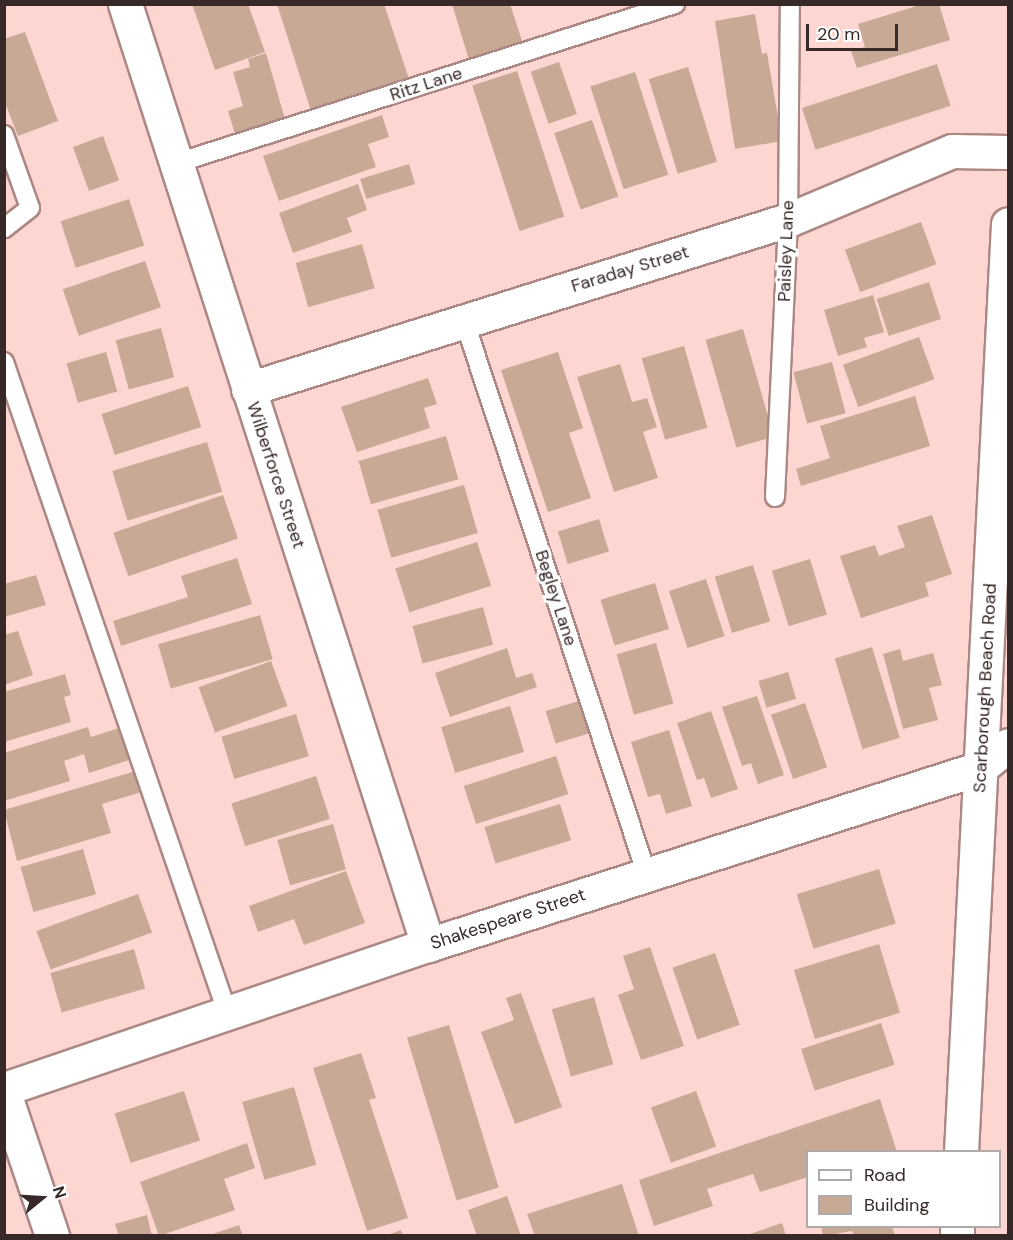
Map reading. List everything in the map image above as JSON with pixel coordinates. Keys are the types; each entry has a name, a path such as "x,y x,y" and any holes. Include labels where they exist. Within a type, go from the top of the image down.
{"street":[{"name":"Wilberforce Street","path":"125,4 428,945"},
{"name":"Faraday Street","path":"248,389 788,220 952,151 1008,152"},
{"name":"Scarborough Beach Road","path":"961,1150 1008,224"},
{"name":"Shakespeare Street","path":"4,1089 428,945 980,768 1008,745"},
{"path":"4,1093 52,1236"}],"lane":[{"name":"Ritz Lane","path":"177,163 675,4"},
{"name":"Paisley Lane","path":"775,497 788,220 790,4"},
{"path":"4,135 30,208 4,228"},
{"name":"Begley Lane","path":"464,320 647,875"},
{"path":"4,362 227,1012"}],"building":[{"path":"192,4 248,4 265,52 215,70"},
{"path":"277,4 384,4 409,79 311,111"},
{"path":"452,4 510,4 524,47 470,63"},
{"path":"923,4 939,4 950,40 857,68 851,51 865,47 858,24"},
{"path":"755,14 762,54 767,53 782,141 735,149 715,21"},
{"path":"25,32 58,121 18,136 4,100 4,39"},
{"path":"266,53 285,119 235,134 228,111 243,106 233,72 250,67 248,59"},
{"path":"559,62 577,114 549,124 531,72"},
{"path":"937,64 951,106 816,150 802,108"},
{"path":"688,67 717,162 678,174 649,79"},
{"path":"517,71 564,217 520,231 472,86"},
{"path":"635,72 668,175 624,189 590,87"},
{"path":"382,115 389,137 368,144 376,167 279,201 263,156"},
{"path":"592,120 618,197 581,210 554,133"},
{"path":"103,136 119,180 89,191 73,147"},
{"path":"409,164 415,184 366,199 360,179"},
{"path":"358,184 367,210 347,218 352,232 293,253 279,213"},
{"path":"129,199 144,246 76,268 61,221"},
{"path":"921,222 936,264 860,292 845,250"},
{"path":"362,244 375,288 308,307 296,263"},
{"path":"145,261 161,307 79,336 63,289"},
{"path":"929,282 941,319 889,336 877,299"},
{"path":"873,295 884,332 864,338 867,347 838,356 824,310"},
{"path":"161,328 174,377 129,389 116,340"},
{"path":"743,329 774,437 736,447 706,340"},
{"path":"919,337 934,379 858,407 843,365"},
{"path":"684,346 707,428 665,440 642,358"},
{"path":"106,352 117,391 78,403 67,363"},
{"path":"558,352 583,428 569,433 591,498 548,512 501,370"},
{"path":"832,362 846,413 807,424 793,372"},
{"path":"620,364 632,402 647,398 657,427 643,432 658,478 614,492 577,377"},
{"path":"428,378 437,404 424,408 430,428 357,452 341,407"},
{"path":"188,386 201,427 115,455 101,414"},
{"path":"915,396 930,446 801,486 796,469 830,458 820,426"},
{"path":"446,436 458,479 371,504 359,461"},
{"path":"207,442 222,492 128,521 112,471"},
{"path":"464,485 478,533 391,558 377,510"},
{"path":"223,495 238,538 128,576 113,533"},
{"path":"932,515 952,574 925,583 929,596 861,618 840,556 875,545 879,556 905,547 897,526"},
{"path":"599,519 609,552 568,564 558,532"},
{"path":"477,542 491,586 409,612 395,569"},
{"path":"237,558 252,604 121,646 113,621 188,597 181,576"},
{"path":"810,559 827,614 789,626 772,571"},
{"path":"753,565 770,621 732,633 715,577"},
{"path":"36,575 46,605 4,617 4,584"},
{"path":"706,579 725,636 687,648 669,591"},
{"path":"655,583 669,629 615,646 600,600"},
{"path":"483,607 493,645 423,664 412,626"},
{"path":"260,615 273,659 171,688 158,644"},
{"path":"18,631 33,675 4,685 4,635"},
{"path":"656,643 673,704 634,715 617,654"},
{"path":"872,647 900,738 862,749 835,658"},
{"path":"507,648 516,678 532,673 537,687 450,717 435,673"},
{"path":"900,649 903,661 933,653 942,685 929,688 938,720 903,729 883,654"},
{"path":"271,661 287,706 215,732 199,687"},
{"path":"788,672 796,699 767,708 758,681"},
{"path":"65,674 71,695 64,697 71,722 4,742 4,692"},
{"path":"757,696 784,775 758,784 751,763 742,766 722,707"},
{"path":"582,700 592,733 556,744 546,711"},
{"path":"805,703 827,767 793,779 771,715"},
{"path":"510,706 524,752 455,773 441,727"},
{"path":"711,711 738,789 711,798 704,778 697,780 677,723"},
{"path":"296,714 309,756 234,779 221,737"},
{"path":"88,727 91,737 119,728 129,760 89,773 84,754 64,761 70,781 4,801 4,753"},
{"path":"669,730 692,806 666,814 660,794 648,797 631,742"},
{"path":"556,756 568,794 476,824 464,786"},
{"path":"139,770 145,791 102,804 111,833 17,861 4,810"},
{"path":"316,776 330,819 245,846 231,804"},
{"path":"560,804 571,840 496,863 484,827"},
{"path":"333,824 346,869 290,885 277,840"},
{"path":"83,849 96,894 33,912 21,867"},
{"path":"879,869 896,924 813,949 797,894"},
{"path":"346,871 365,923 304,945 294,919 258,932 249,906"},
{"path":"138,894 152,933 51,969 37,931"},
{"path":"879,944 900,1013 815,1039 794,970"},
{"path":"650,947 684,1046 641,1060 618,995 634,989 623,956"},
{"path":"134,949 145,988 62,1012 50,973"},
{"path":"715,953 740,1025 697,1040 672,968"},
{"path":"521,993 562,1107 515,1124 481,1032 514,1020 506,998"},
{"path":"594,997 613,1064 571,1076 552,1009"},
{"path":"881,1023 895,1065 815,1091 801,1049"},
{"path":"449,1025 499,1188 457,1200 407,1038"},
{"path":"361,1053 376,1098 369,1100 408,1218 367,1231 313,1068"},
{"path":"294,1087 316,1165 264,1180 242,1102"},
{"path":"184,1091 200,1140 131,1163 115,1114"},
{"path":"696,1091 716,1146 671,1163 651,1107"},
{"path":"880,1099 896,1150 806,1150 806,1178 760,1192 753,1174 707,1189 713,1206 654,1226 639,1180"},
{"path":"247,1143 255,1168 224,1179 235,1210 159,1236 140,1182"},
{"path":"622,1184 639,1236 535,1236 527,1214"},
{"path":"507,1196 521,1236 477,1236 468,1210"},
{"path":"147,1215 152,1236 119,1236 115,1224"},
{"path":"782,1223 786,1236 747,1236 747,1235"},
{"path":"239,1225 243,1236 210,1236 210,1235"},
{"path":"821,1228 893,1228 895,1236 854,1236 852,1231 823,1236"},
{"path":"401,1230 403,1236 388,1236 388,1235"}]}
